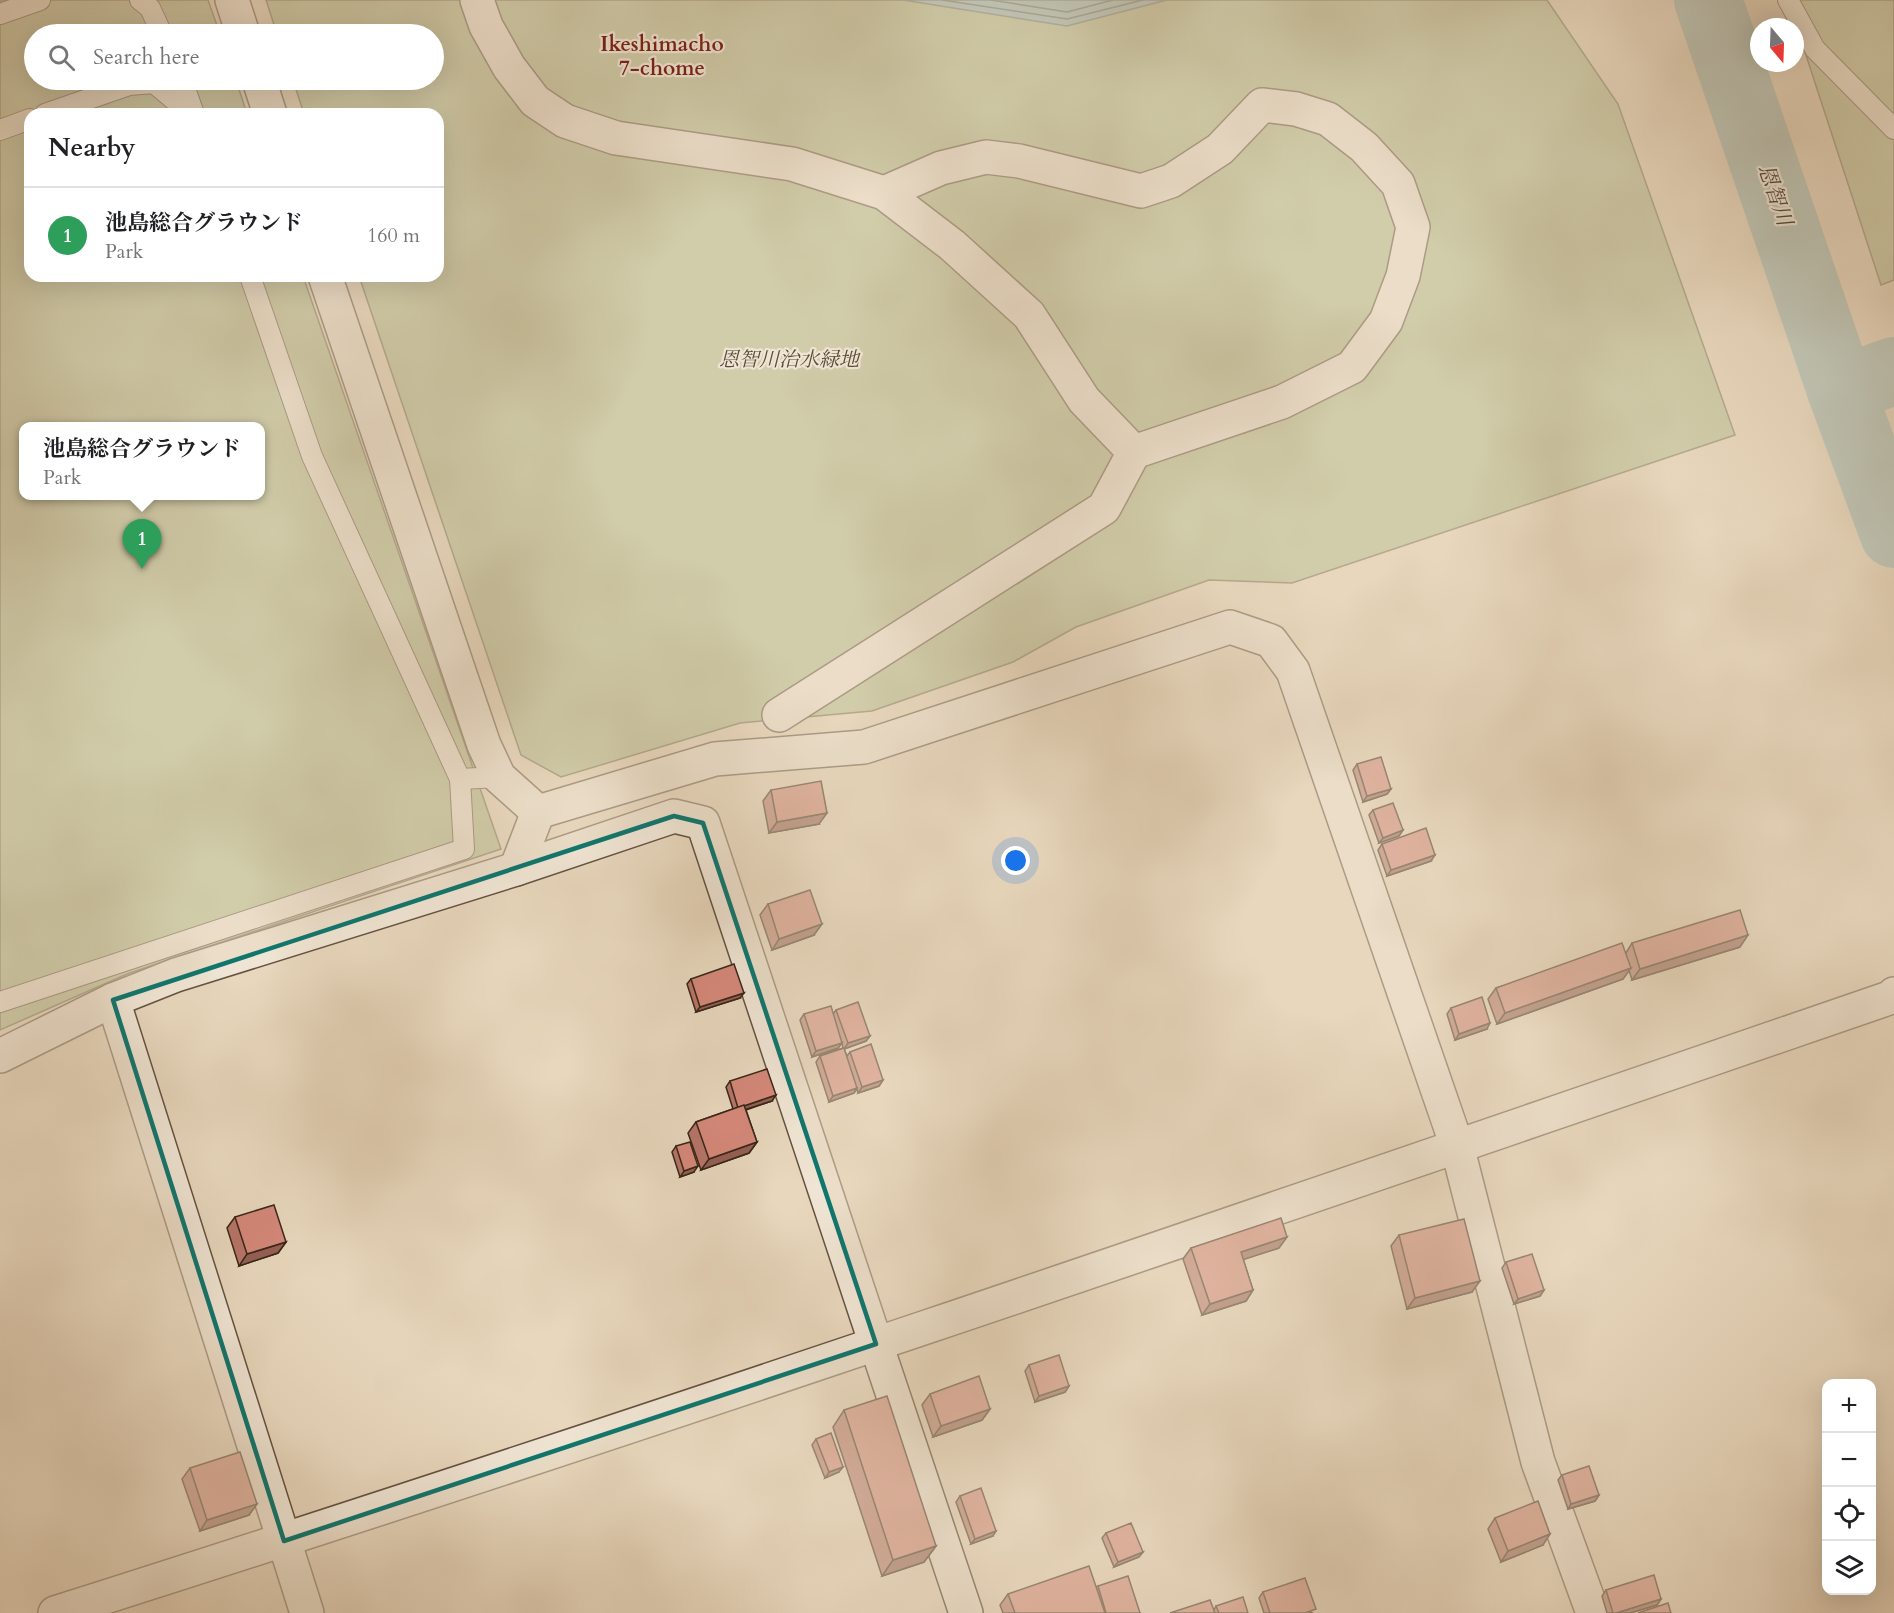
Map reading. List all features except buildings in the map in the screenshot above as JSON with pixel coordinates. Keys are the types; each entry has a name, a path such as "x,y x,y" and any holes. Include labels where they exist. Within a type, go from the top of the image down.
{"street":[{"path":"232,0 240,24"},
{"path":"477,0 486,27 509,67 535,101 565,121 616,138 792,164 884,193 952,246 1029,315 1084,400 1134,452"},
{"path":"262,90 268,108"},
{"path":"779,715 1104,508 1134,452 1282,402 1352,367 1386,321 1403,276 1413,227 1398,184 1364,147 1328,119 1296,109 1262,105 1220,148 1171,181 1141,191 1019,161 986,157 941,168 884,193"},
{"path":"327,282 484,745 499,777 538,812"},
{"path":"538,812 715,759 864,747 1230,627 1271,641 1293,671 1457,1146 1538,1462 1593,1613"},
{"path":"516,869 538,812"},
{"path":"0,1056 113,1000 176,975 516,869 674,816 703,823 966,1613"},
{"path":"55,1613 284,1540 876,1344 1892,997 1894,994"},
{"path":"113,1000 307,1613"}],"lane":[{"path":"0,14 40,0"},
{"path":"140,0 150,8 157,24"},
{"path":"1788,0 1815,49 1894,129"},
{"path":"62,108 115,90"},
{"path":"163,90 185,108"},
{"path":"185,90 191,108"},
{"path":"0,130 24,121"},
{"path":"0,1002 464,849 460,778 312,456 252,282"},
{"path":"460,778 499,777"}],"highlighted area":[{"path":"674,816 703,823 876,1344 284,1541 113,1000"}],"green space":[{"path":"0,0 208,0 216,24 24,24 24,90 239,90 245,108 24,108 24,282 305,282 501,849 127,974 0,1030"},
{"name":"恩智川治水緑地","path":"266,0 1547,0 1618,104 1735,435 1292,583 1209,580 1076,627 1013,662 872,711 740,723 561,777 521,755 361,282 444,282 444,108 302,108 296,90 444,90 444,24 274,24"},
{"path":"1788,0 1894,0 1894,280 1881,285 1804,49 1804,18 1794,18"}],"water":[{"path":"903,0 1167,0 1067,26"}],"waterway":[{"name":"恩智川","path":"1708,0 1841,390 1894,534"},
{"path":"1841,390 1894,371"}],"place":[{"name":"池島総合グラウンド","path":"142,569"}],"district":[{"name":"Ikeshimacho 7-chome","path":"662,56"}]}
